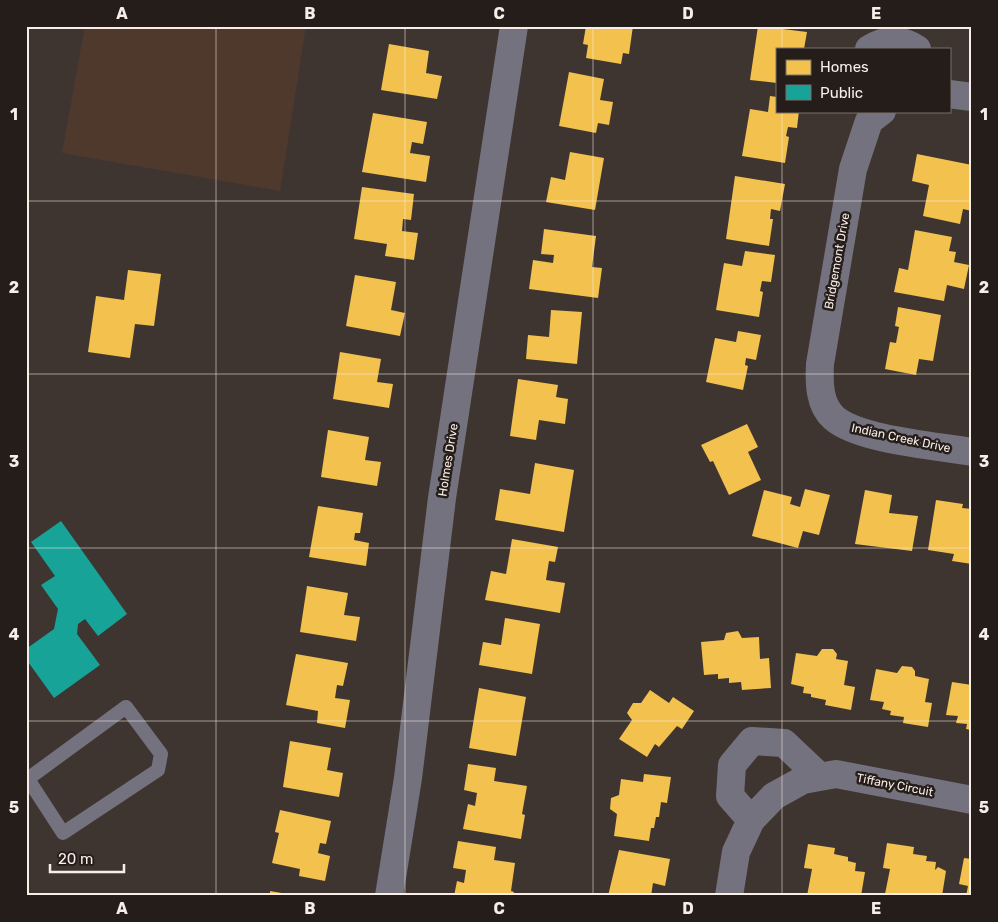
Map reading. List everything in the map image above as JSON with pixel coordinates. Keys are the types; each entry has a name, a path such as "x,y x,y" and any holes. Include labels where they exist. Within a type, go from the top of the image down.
{"street":[{"name":"Holmes Drive","path":"389,896 408,778 442,498 514,26"},
{"path":"871,48 881,42 894,40 914,48"},
{"name":"Bridgemont Drive","path":"832,417 822,399 819,383 820,364 853,169 872,114"},
{"name":"Indian Creek Drive","path":"832,417 848,428 868,433 972,452"},
{"path":"751,820 730,796 732,765 752,741 784,743 819,776"},
{"name":"Tiffany Circuit","path":"729,896 736,852 751,820 774,796 796,783 819,776 836,774 972,800"}],"lane":[{"path":"126,707 161,754 158,770 63,833 28,777 126,707"}],"shaded area":[{"path":"85,26 306,26 280,191 62,153"}],"building: Homes":[{"path":"586,26 633,26 629,54 623,53 621,64 586,58 588,45 583,44"},
{"path":"758,26 807,32 804,48 776,48 776,83 750,80"},
{"path":"389,44 429,51 426,73 442,76 437,99 381,90"},
{"path":"569,72 604,79 600,100 613,102 609,125 598,123 596,133 559,126"},
{"path":"770,96 776,97 776,112 799,112 797,128 788,127 786,136 789,137 785,163 742,156 750,109 768,112"},
{"path":"373,113 427,122 423,144 412,142 410,153 430,156 426,182 362,172"},
{"path":"570,152 604,158 595,210 546,202 551,177 565,180"},
{"path":"917,154 972,165 972,211 963,209 960,224 923,216 929,185 912,181"},
{"path":"735,176 785,184 780,211 771,209 770,219 773,219 769,246 726,239"},
{"path":"362,187 414,194 411,220 403,219 402,231 418,233 414,260 385,256 387,244 354,239"},
{"path":"544,229 596,236 592,267 602,268 598,298 529,289 533,260 553,263 554,255 541,254"},
{"path":"915,230 952,237 949,251 956,252 954,262 969,265 964,289 947,285 944,301 894,292 899,268 908,270"},
{"path":"745,251 775,255 771,282 762,281 760,291 763,292 759,317 716,310 724,263 742,266"},
{"path":"128,270 161,274 154,326 135,324 130,358 88,352 96,296 124,300"},
{"path":"355,275 396,282 391,310 405,313 400,336 346,326"},
{"path":"898,307 941,315 933,361 919,359 916,375 885,369 890,342 896,343 899,327 895,326"},
{"path":"551,310 582,312 577,364 526,359 528,335 549,337"},
{"path":"738,331 761,335 756,360 746,358 745,365 748,366 743,390 706,382 715,338 736,342"},
{"path":"340,352 381,359 377,382 393,384 389,408 333,399"},
{"path":"518,379 558,385 556,397 568,399 565,424 539,420 536,440 510,436"},
{"path":"747,424 758,447 748,452 761,480 729,495 713,461 710,462 701,445"},
{"path":"328,430 369,437 365,460 381,462 377,486 321,477"},
{"path":"535,463 574,470 564,532 495,520 500,489 530,494"},
{"path":"805,489 830,495 819,535 803,531 798,548 752,536 764,490 792,497 790,504 800,507"},
{"path":"865,490 892,495 889,513 918,516 912,551 855,544"},
{"path":"936,500 963,504 962,508 972,509 972,564 952,561 954,554 928,550"},
{"path":"318,506 363,513 360,533 355,533 354,540 369,543 366,566 309,557"},
{"path":"512,539 558,547 555,562 549,561 546,580 565,583 560,613 485,600 491,571 506,574"},
{"path":"307,586 348,593 344,615 360,617 356,641 300,632"},
{"path":"505,618 540,624 532,674 479,665 483,642 501,645"},
{"path":"738,631 742,638 759,637 760,659 769,658 771,688 742,690 741,682 729,683 729,678 718,679 718,674 704,675 701,642 724,640 726,633"},
{"path":"822,649 833,649 837,654 836,659 848,661 844,685 855,687 851,710 825,705 826,700 811,697 811,694 803,693 804,687 791,684 796,653 817,656"},
{"path":"296,654 348,663 343,686 337,685 335,698 350,700 345,728 317,723 318,711 286,705"},
{"path":"902,666 912,667 915,671 915,676 929,679 925,702 932,703 928,727 903,723 904,717 890,715 891,711 882,709 884,702 870,700 876,669 897,673"},
{"path":"952,682 972,685 972,730 966,729 967,724 956,723 958,716 946,715"},
{"path":"479,688 526,697 516,756 469,748"},
{"path":"650,690 669,703 673,697 694,711 682,729 677,726 659,747 655,744 647,757 619,739 632,720 627,713 633,703 641,703"},
{"path":"290,741 331,748 327,770 343,773 339,797 283,787"},
{"path":"468,764 496,768 494,781 527,786 522,814 525,815 521,839 463,829 468,804 475,806 477,793 464,790"},
{"path":"644,774 671,777 667,803 661,802 659,817 656,817 654,828 651,828 649,841 614,836 617,814 610,809 611,798 619,795 621,779 643,782"},
{"path":"280,810 331,821 326,844 320,843 318,853 330,856 325,881 299,876 300,869 272,863 279,833 275,832"},
{"path":"458,841 496,847 494,860 515,863 511,891 514,892 513,896 454,896 457,881 464,883 466,870 453,868"},
{"path":"887,843 914,847 913,854 927,856 926,861 936,862 935,870 938,867 946,871 942,896 885,894 890,869 883,868"},
{"path":"808,844 835,848 834,854 848,857 848,861 856,863 855,871 865,872 861,896 807,896 812,869 804,868"},
{"path":"619,850 670,859 665,886 653,883 651,896 608,896"},
{"path":"964,858 972,859 972,896 966,896 968,886 959,884"},
{"path":"270,891 293,895 293,896 270,896"}],"building: Public":[{"path":"61,521 127,614 98,636 85,619 78,624 77,634 100,665 54,698 26,659 26,649 54,629 58,609 41,585 55,576 31,542"}]}
